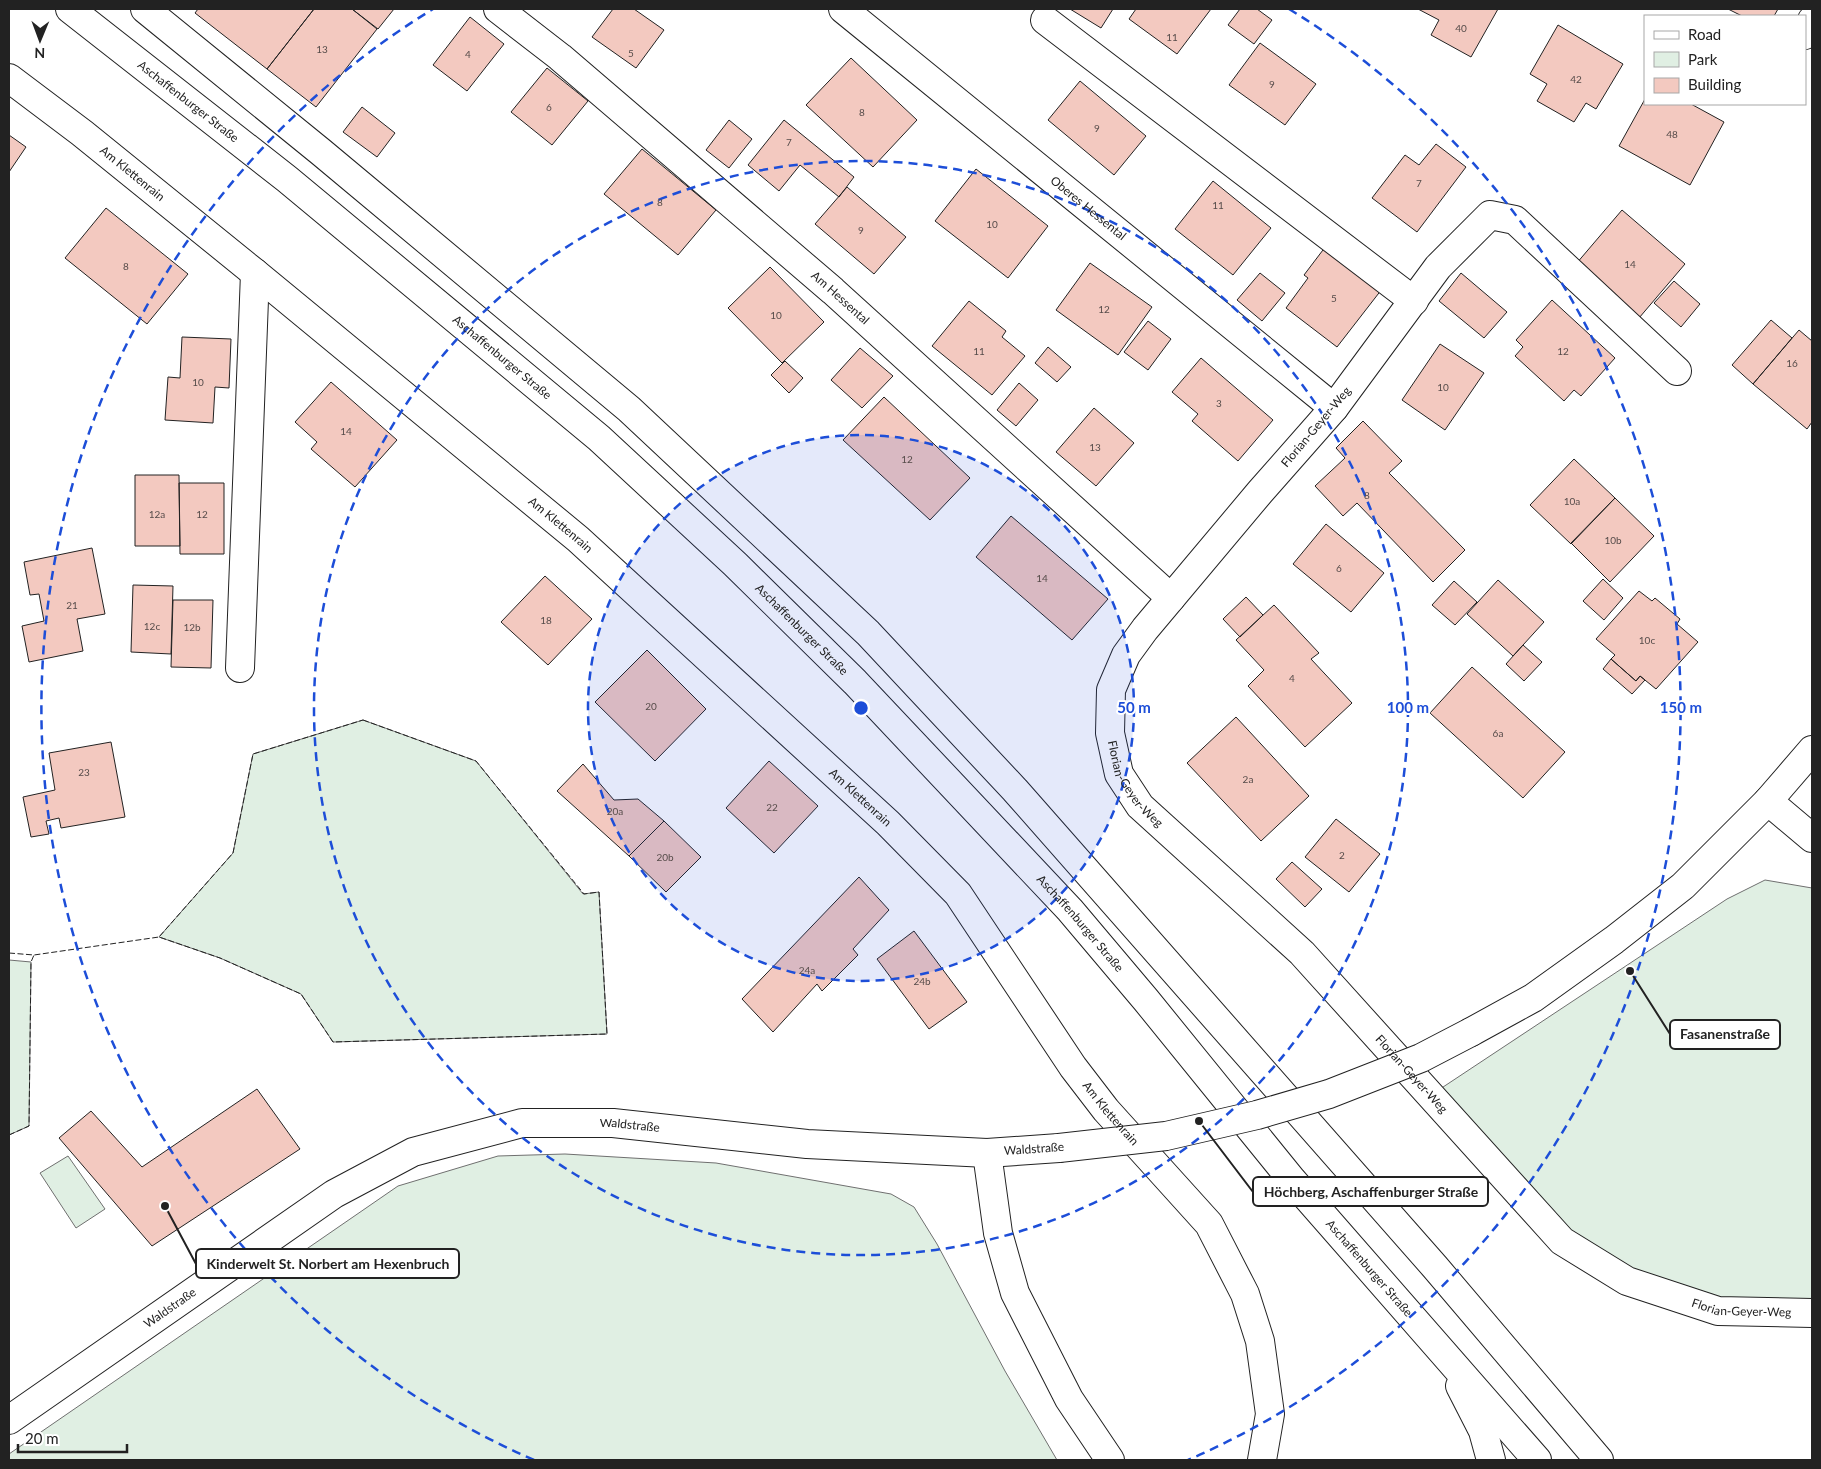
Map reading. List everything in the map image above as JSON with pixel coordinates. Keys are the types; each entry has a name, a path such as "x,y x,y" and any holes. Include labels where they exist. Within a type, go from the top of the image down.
{"street":[{"name":"Aschaffenburger Straße","path":"70,9 287,179 599,438 756,585 855,682 1070,910 1146,1000 1292,1180 1440,1347"},
{"path":"146,9 630,409 868,633 1015,790 1435,1267 1599,1460"},
{"name":"Am Hessental","path":"498,9 560,57 834,291 1171,598"},
{"name":"Oberes Hessental","path":"843,9 1334,408"},
{"path":"1045,20 1414,301"},
{"path":"1806,33 1812,20"},
{"name":"Am Klettenrain","path":"9,78 255,273 578,539 888,823 958,894 1073,1067 1106,1110 1209,1224 1245,1294 1260,1341 1270,1414 1262,1460"},
{"name":"Florian-Geyer-Weg","path":"1677,370 1515,220 1490,215 1438,267 1334,408 1260,492 1126,655 1111,690 1110,733 1119,774 1140,806 1302,953 1562,1241 1627,1281 1718,1311 1812,1313"},
{"path":"240,668 255,273"},
{"name":"Waldstraße","path":"9,1420 334,1194 412,1152 522,1123 613,1123 807,1144 987,1153 1059,1148 1166,1136 1257,1116 1329,1094 1421,1058 1533,998 1614,940 1683,886 1768,801 1812,750"},
{"path":"1768,801 1812,838"},
{"path":"987,1153 998,1233 1015,1293 1069,1399 1110,1460"},
{"path":"1440,1347 1483,1431 1491,1460"},
{"path":"1440,1347 1537,1460"}],"green space":[{"path":"363,720 476,761 583,894 599,892 607,1034 333,1042 301,994 220,958 159,937 233,853 253,754"},
{"path":"1765,880 1812,888 1812,1313 1718,1311 1562,1241 1431,1095 1727,899"},
{"path":"9,960 31,962 29,1126 9,1135"},
{"path":"565,1154 716,1163 891,1194 914,1207 937,1244 1005,1371 1057,1460 9,1460 9,1454 398,1186 498,1156"},
{"path":"68,1156 105,1209 76,1228 40,1173"}],"building":[{"path":"198,9 314,9 267,69 195,13"},
{"path":"314,9 352,9 377,29 316,107 267,69"},
{"path":"352,9 394,9 378,29"},
{"path":"613,9 634,9 664,30 636,68 592,37"},
{"path":"1070,9 1113,9 1101,28"},
{"path":"1136,9 1211,9 1177,54 1129,19"},
{"path":"1240,9 1257,9 1272,20 1254,44 1228,25"},
{"path":"1418,9 1498,9 1471,57 1431,35 1439,20"},
{"path":"1728,9 1778,9 1775,15 1740,15"},
{"path":"470,17 504,44 467,91 433,65"},
{"path":"1558,25 1623,64 1596,109 1586,103 1574,122 1537,101 1547,84 1530,74"},
{"path":"1260,43 1316,84 1285,125 1229,85"},
{"path":"851,58 917,120 873,167 806,105"},
{"path":"547,68 588,101 552,145 511,112"},
{"path":"1080,81 1146,136 1114,175 1048,120"},
{"path":"1644,101 1644,105 1693,105 1724,122 1690,185 1619,146"},
{"path":"362,107 395,133 377,157 343,132"},
{"path":"729,120 752,139 729,168 706,150"},
{"path":"784,120 854,177 839,197 800,165 779,191 748,165"},
{"path":"9,135 26,147 9,172"},
{"path":"1436,144 1466,167 1417,232 1372,198 1405,155 1419,165"},
{"path":"642,149 716,210 678,255 604,194"},
{"path":"976,169 1048,226 1008,278 935,221"},
{"path":"1213,181 1271,228 1233,275 1175,229"},
{"path":"847,187 906,237 874,274 815,224"},
{"path":"106,208 188,274 147,324 65,258"},
{"path":"1622,210 1685,264 1639,318 1576,264"},
{"path":"1326,246 1382,289 1337,347 1286,308 1308,278 1304,275"},
{"path":"1090,263 1152,307 1118,355 1056,310"},
{"path":"770,267 824,322 782,363 728,308"},
{"path":"1260,273 1285,293 1262,321 1237,300"},
{"path":"1461,273 1507,312 1484,338 1439,301"},
{"path":"1674,281 1700,304 1681,327 1654,303"},
{"path":"1552,300 1615,358 1581,396 1574,390 1564,401 1515,356 1523,347 1516,340"},
{"path":"969,301 1006,331 1002,337 1025,356 992,395 932,346"},
{"path":"1771,320 1792,338 1753,384 1732,365"},
{"path":"1148,321 1171,339 1148,370 1124,352"},
{"path":"1799,330 1812,341 1812,422 1807,429 1753,384"},
{"path":"182,337 231,339 229,388 215,387 213,423 165,420 168,377 180,378"},
{"path":"1440,344 1484,373 1445,430 1402,400"},
{"path":"1048,347 1071,367 1057,382 1035,363"},
{"path":"860,348 893,376 862,408 831,380"},
{"path":"1201,358 1273,420 1238,461 1192,421 1198,414 1172,392"},
{"path":"785,361 803,378 789,393 771,375"},
{"path":"331,382 397,440 355,487 311,449 317,442 295,422"},
{"path":"1019,383 1038,400 1016,426 997,410"},
{"path":"884,397 970,478 930,520 843,440"},
{"path":"1094,408 1134,443 1096,486 1056,452"},
{"path":"1363,421 1402,461 1389,473 1465,550 1433,582 1357,503 1343,516 1315,486 1345,458 1336,448"},
{"path":"1574,459 1615,498 1571,544 1530,505"},
{"path":"135,475 179,475 180,546 135,546"},
{"path":"179,483 224,483 224,554 180,554"},
{"path":"1615,498 1654,536 1610,582 1571,543"},
{"path":"1011,516 1108,599 1072,640 976,557"},
{"path":"1326,524 1384,573 1351,612 1293,564"},
{"path":"92,548 105,614 77,619 83,651 29,662 22,626 44,621 39,594 30,595 24,562"},
{"path":"545,576 592,619 548,665 501,622"},
{"path":"1603,579 1623,598 1604,620 1583,601"},
{"path":"1498,580 1544,622 1513,656 1467,614"},
{"path":"1454,581 1477,602 1455,625 1432,605"},
{"path":"133,585 173,586 171,654 131,652"},
{"path":"1639,591 1652,601 1655,598 1680,619 1677,624 1698,642 1656,689 1640,676 1636,681 1611,659 1615,655 1596,639"},
{"path":"1246,597 1263,615 1240,637 1223,619"},
{"path":"173,600 213,600 211,668 171,667"},
{"path":"1274,605 1319,653 1311,659 1352,703 1305,747 1248,686 1264,670 1236,640"},
{"path":"1523,645 1542,662 1524,681 1506,664"},
{"path":"647,650 706,709 655,761 595,702"},
{"path":"1611,659 1636,681 1640,676 1645,680 1632,694 1603,669"},
{"path":"1472,667 1565,752 1523,798 1430,713"},
{"path":"1236,717 1309,796 1261,841 1187,763"},
{"path":"111,742 125,817 61,828 59,818 46,821 49,834 31,837 23,797 55,790 49,753"},
{"path":"769,761 818,806 774,853 726,808"},
{"path":"583,764 614,800 638,799 664,821 629,856 557,791"},
{"path":"1336,819 1380,854 1349,892 1305,857"},
{"path":"664,821 701,857 666,892 629,856"},
{"path":"1292,862 1322,889 1305,907 1276,879"},
{"path":"859,877 889,910 853,949 858,955 822,991 817,984 773,1032 742,999"},
{"path":"914,931 967,1002 929,1029 877,959"},
{"path":"257,1089 300,1149 152,1246 59,1138 91,1111 142,1167"}],"fence":[{"path":"363,720 476,761 584,894 599,892 607,1034 333,1042 301,994 220,958 159,937 233,853 253,754 363,720"},
{"path":"9,953 34,955 159,937"},
{"path":"9,1135 29,1126 31,962 34,955"}],"place":[{"name":"Fasanenstraße","path":"1630,971"},
{"name":"Höchberg, Aschaffenburger Straße","path":"1199,1121"},
{"name":"Kinderwelt St. Norbert am Hexenbruch","path":"165,1206"}]}
